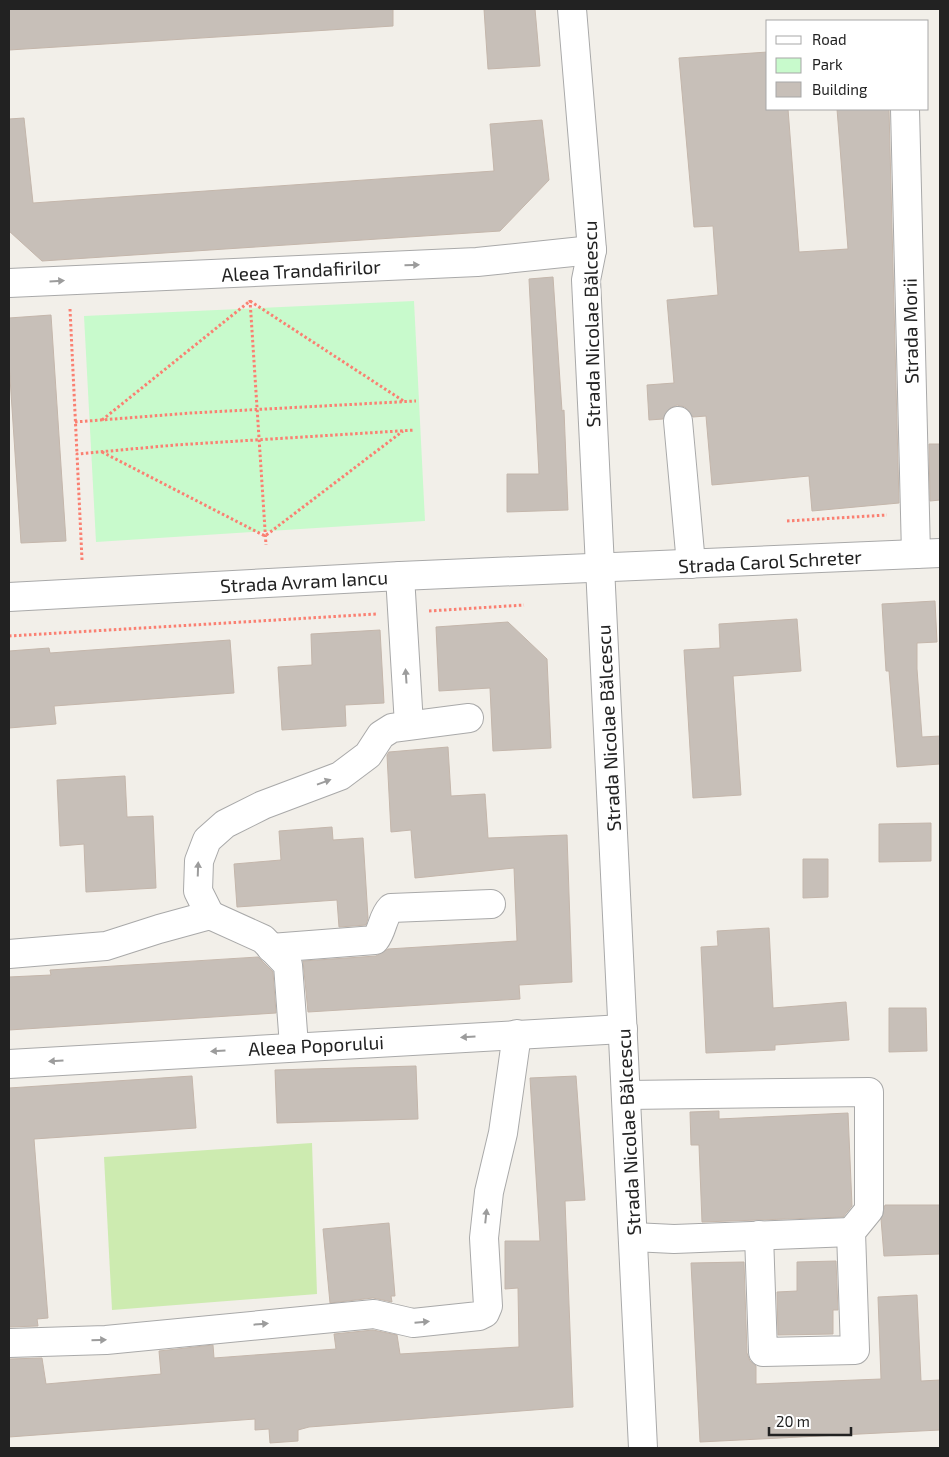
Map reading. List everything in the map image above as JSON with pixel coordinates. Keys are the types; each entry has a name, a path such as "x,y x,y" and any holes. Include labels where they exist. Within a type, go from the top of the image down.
{"street":[{"name":"Strada Nicolae Bălcescu","path":"572,9 592,250 586,280 643,1448"},
{"name":"Strada Morii","path":"905,110 915,514 928,553"},
{"name":"Aleea Trandafirilor","path":"9,283 477,262 592,250"},
{"path":"678,421 691,564"},
{"name":"Strada Carol Schreter","path":"599,569 928,553"},
{"name":"Strada Avram Iancu","path":"9,597 400,576 599,569"},
{"path":"400,576 409,725"},
{"path":"210,915 198,891 199,861 207,840 226,824 263,805 340,776 368,755 381,735 392,728 469,718"},
{"path":"271,948 375,940 382,931 384,914 391,908 491,904"},
{"path":"9,954 106,946 159,928 210,915 263,939 288,965 294,1046"},
{"name":"Aleea Poporului","path":"9,1064 294,1046 623,1029"},
{"path":"9,1343 106,1340 374,1314 413,1322 479,1316 485,1313 488,1306 484,1238 489,1192 503,1133 517,1034"},
{"path":"626,1095 869,1092 869,1210 850,1232 855,1350 763,1352 758,1235"},
{"path":"633,1237 674,1239 850,1232"}],"path":[{"path":"249,272 256,409 266,545"},
{"path":"68,280 82,560"},
{"path":"250,301 405,402"},
{"path":"102,420 250,301"},
{"path":"75,422 256,409 416,401"},
{"path":"77,454 415,430"},
{"path":"265,536 403,431"},
{"path":"102,452 265,536"},
{"path":"787,520 915,514"},
{"path":"9,636 524,606"}],"green space":[{"path":"414,301 425,521 96,542 84,316"},
{"path":"312,1143 317,1294 112,1310 104,1157"}],"building":[{"path":"9,9 393,9 393,26 9,50"},
{"path":"484,9 535,9 540,66 488,69"},
{"path":"766,52 766,110 788,110 799,252 848,249 837,110 889,110 899,503 812,511 809,476 712,485 706,416 693,417 685,407 677,405 669,409 663,419 649,420 647,385 674,383 667,300 718,295 713,226 694,227 679,58"},
{"path":"24,118 33,203 494,171 490,124 542,120 549,180 500,231 42,261 9,231 9,119"},
{"path":"553,277 562,411 564,410 568,510 507,512 507,474 539,474 529,279"},
{"path":"51,315 66,541 21,543 9,363 9,318"},
{"path":"929,444 940,444 940,500 930,501"},
{"path":"935,601 937,642 917,643 917,669 922,737 940,736 940,764 897,767 889,671 886,671 882,604"},
{"path":"797,619 801,671 733,676 741,795 693,798 684,650 720,648 719,624"},
{"path":"508,622 547,659 551,748 493,751 490,688 439,691 436,627"},
{"path":"380,630 384,703 345,705 346,726 282,730 278,667 312,665 311,634"},
{"path":"230,640 234,693 54,706 56,724 9,728 9,651 49,648 50,653"},
{"path":"448,747 451,796 485,794 488,838 567,835 572,982 519,985 520,999 308,1012 303,961 376,956 388,949 517,941 514,868 415,878 411,830 391,832 387,755 389,752"},
{"path":"125,776 127,817 153,816 156,888 86,892 84,844 60,846 57,780"},
{"path":"931,823 931,861 879,862 879,824"},
{"path":"332,827 333,840 363,838 368,918 366,925 339,927 337,900 237,907 234,864 281,860 279,831"},
{"path":"803,859 828,859 828,897 803,898"},
{"path":"769,928 773,1008 846,1002 849,1040 775,1045 775,1050 706,1053 701,947 718,946 717,931"},
{"path":"258,957 273,972 276,1013 9,1030 9,977 51,975 50,970"},
{"path":"889,1008 926,1008 927,1051 889,1052"},
{"path":"416,1066 418,1119 277,1123 275,1070"},
{"path":"192,1076 196,1128 34,1139 48,1318 37,1319 38,1326 9,1327 9,1088"},
{"path":"576,1076 585,1200 565,1201 573,1407 309,1427 298,1430 298,1441 270,1443 269,1429 255,1430 255,1419 9,1437 9,1359 42,1358 46,1384 161,1374 159,1351 213,1345 214,1358 336,1349 334,1334 373,1330 397,1335 400,1354 519,1347 518,1288 505,1289 505,1241 540,1241 530,1078"},
{"path":"719,1111 719,1119 848,1113 852,1206 843,1217 702,1222 699,1145 691,1145 690,1112"},
{"path":"885,1205 940,1205 940,1254 884,1256 881,1219"},
{"path":"389,1223 395,1296 391,1296 392,1302 373,1298 330,1303 323,1229"},
{"path":"836,1261 838,1310 833,1310 833,1334 778,1335 777,1292 797,1291 797,1262"},
{"path":"744,1262 747,1353 750,1361 756,1366 756,1384 881,1379 878,1297 917,1295 921,1381 940,1380 940,1430 700,1442 691,1263"}]}
